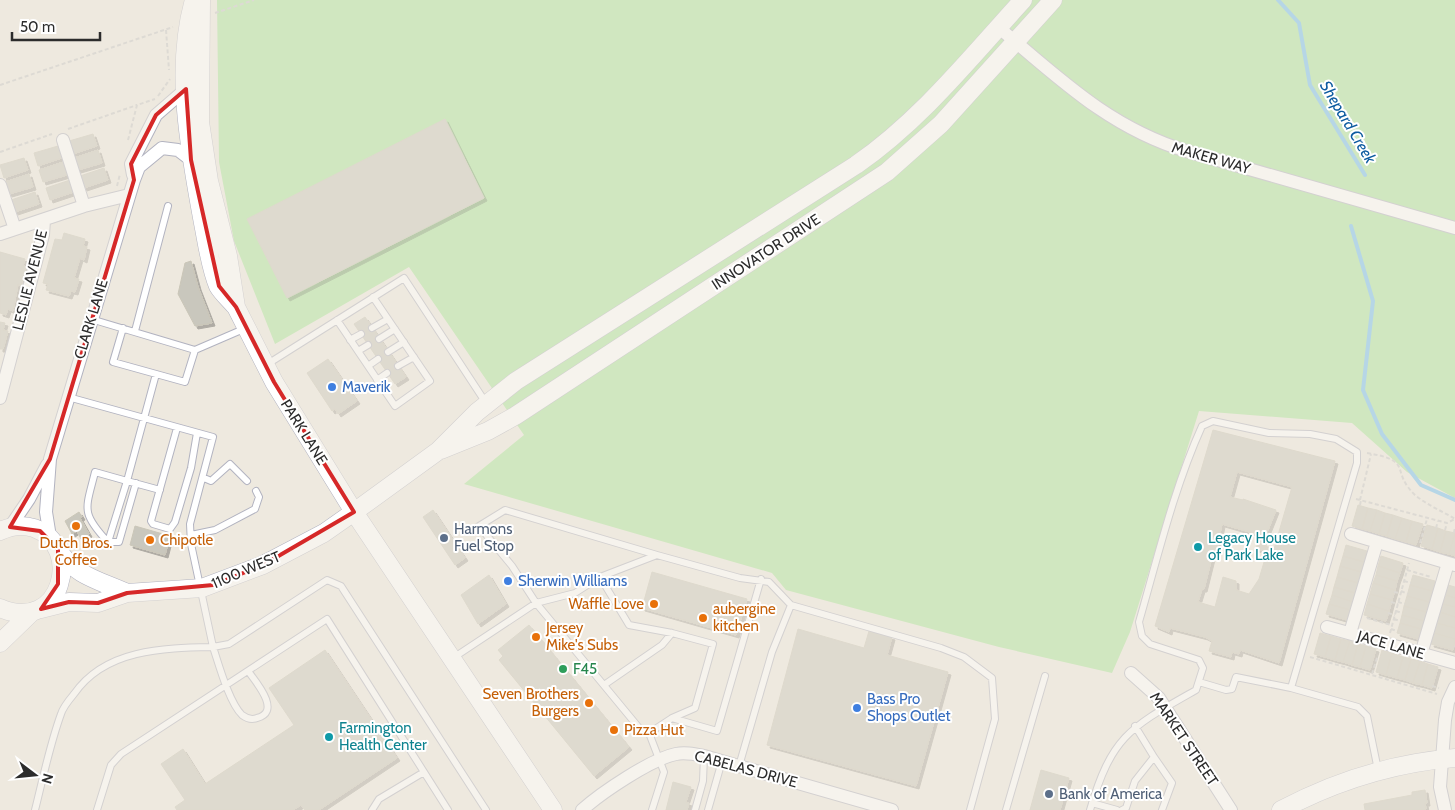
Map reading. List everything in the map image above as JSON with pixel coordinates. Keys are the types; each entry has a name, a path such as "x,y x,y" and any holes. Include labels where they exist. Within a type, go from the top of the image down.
{"main road":[{"path":"194,0 187,24 186,89 191,160 208,246 219,286 236,306"},
{"name":"PARK LANE","path":"200,0 200,122 209,181 228,256 236,306 292,414 354,512 553,810"},
{"name":"INNOVATOR DRIVE","path":"354,512 438,451 457,430 535,369 880,148 927,107 1023,0"},
{"name":"INNOVATOR DRIVE","path":"438,451 488,431 515,416 881,176 941,124 1053,0"},
{"name":"1100 WEST","path":"36,611 63,603 98,603 127,593 202,588 263,565 324,533 354,512"},
{"path":"0,643 50,600 58,584 61,564 54,543 32,528 5,529"},
{"name":"1100 WEST","path":"54,543 76,570 127,593"},
{"path":"0,608 15,613 36,611"},
{"path":"1280,810 1321,790 1378,770 1449,758"}],"street":[{"name":"MAKER WAY","path":"998,27 1099,110 1146,137 1186,151 1455,228"},
{"name":"CLARK LANE","path":"134,180 131,164 156,115 186,89"},
{"path":"63,140 84,206"},
{"name":"CLARK LANE","path":"5,529 29,499 50,459 91,319 139,167 162,148 178,150 191,160"},
{"path":"0,185 15,229"},
{"path":"0,234 84,206 129,195"},
{"name":"LESLIE AVENUE","path":"0,398 43,235 44,220"},
{"name":"CLARK LANE","path":"50,459 46,512 54,543"},
{"path":"1351,534 1451,564 1421,654"},
{"path":"1350,633 1377,542"},
{"name":"JACE LANE","path":"1327,627 1455,663"},
{"name":"MARKET STREET","path":"1130,673 1149,688 1166,707 1231,810"},
{"path":"1445,810 1440,787 1449,758 1446,711 1455,687"},
{"name":"CABELAS DRIVE","path":"582,810 660,759 677,754 704,756 892,810"}],"lane":[{"path":"136,331 168,206"},
{"path":"265,365 404,278 487,405"},
{"path":"336,320 394,406 430,381 373,297"},
{"path":"91,319 195,350 246,328"},
{"path":"372,328 388,319"},
{"path":"123,328 113,362 185,382 195,350"},
{"path":"379,338 395,329"},
{"path":"350,340 361,334"},
{"path":"388,352 404,342"},
{"path":"358,352 368,345"},
{"path":"398,366 414,357"},
{"path":"368,366 378,359"},
{"path":"377,380 387,373"},
{"path":"108,542 156,374"},
{"path":"68,398 213,437 204,478 190,524 190,534 213,646 226,685 242,715 251,720 259,718 266,713 268,706 266,696 248,671"},
{"path":"1116,810 1091,806 1101,774 1110,757 1122,738 1135,726 1196,690 1203,668 1199,660 1150,644 1142,636 1139,622 1170,513 1194,444 1202,426 1212,421 1269,432 1310,434 1336,439 1357,452 1357,463 1291,688"},
{"path":"177,428 151,521 153,524 170,529 173,526 190,468 197,433"},
{"path":"204,478 211,481 230,464 247,481"},
{"path":"136,483 119,542 108,542 91,523 86,509 95,472 127,480 160,490"},
{"path":"190,534 215,530 255,508 259,497 256,491"},
{"path":"652,810 664,772 649,733 640,729 536,603 512,566 479,526 505,510 740,578 761,579 774,585 779,594 791,604 941,648 964,657 992,678 995,719 970,810"},
{"path":"452,659 536,603 575,593 600,577 657,555"},
{"path":"600,577 629,626 672,633 713,644 695,708 672,718 649,733"},
{"path":"672,718 717,731 761,579"},
{"path":"35,810 62,712 81,683 101,668 128,656 165,648 229,644 327,580 341,586 486,810"},
{"path":"740,766 772,652 791,604"},
{"path":"97,810 111,764 120,754 327,619 448,810"},
{"path":"604,685 662,645 672,633"},
{"path":"1006,810 1045,676"},
{"path":"1199,682 1226,690 1232,689 1236,677 1291,688 1363,710 1367,716 1378,770"},
{"path":"1135,726 1172,783 1162,810"},
{"path":"695,810 703,781 704,756"},
{"path":"1122,810 1126,808 1136,781 1154,757"},
{"path":"708,810 722,761"},
{"path":"372,810 379,799 424,772"}],"path":[{"path":"211,14 254,0"},
{"path":"0,85 176,26"},
{"path":"1366,453 1385,456 1394,460 1400,466 1404,481 1414,494 1455,519"},
{"path":"1360,505 1371,454"},
{"path":"1370,508 1371,503"},
{"path":"1378,511 1380,505"},
{"path":"1386,513 1388,508"},
{"path":"1395,516 1396,510"},
{"path":"1404,518 1405,512"},
{"path":"1414,521 1416,515"},
{"path":"1418,548 1427,518"},
{"path":"1436,528 1438,521"},
{"path":"1445,530 1447,523"},
{"path":"1454,533 1455,527"},
{"path":"1389,636 1410,560"},
{"path":"1402,565 1408,566"},
{"path":"1407,570 1437,579"},
{"path":"1399,574 1405,576"},
{"path":"1397,583 1411,583"},
{"path":"1394,592 1408,594"},
{"path":"1391,602 1405,604"},
{"path":"1396,611 1402,613"},
{"path":"1388,613 1395,614"},
{"path":"1362,616 1392,625"},
{"path":"1394,619 1400,621"},
{"path":"1391,630 1397,631"},
{"path":"1372,675 1380,648"},
{"path":"1321,660 1322,656"},
{"path":"1332,663 1333,659"},
{"path":"1340,666 1341,662"},
{"path":"1348,668 1350,664"},
{"path":"1357,671 1358,666"},
{"path":"1367,674 1368,669"},
{"path":"1383,678 1384,674"},
{"path":"1393,681 1394,677"},
{"path":"1402,684 1403,680"},
{"path":"1410,686 1412,682"},
{"path":"1419,689 1420,685"},
{"path":"1432,686 1439,688"}],"highlighted area":[{"path":"186,89 191,160 219,286 236,307 274,382 354,512 263,565 213,585 127,593 98,603 69,602 41,609 58,584 58,549 40,531 10,527 50,459 134,180 131,164 156,115"}],"green space":[{"path":"217,0 1455,0 1455,498 1407,472 1352,423 1199,411 1130,632 1112,673 999,647 786,590 772,573 464,484 524,435 409,267 275,344 234,241 219,162"}],"building":[{"path":"445,119 484,198 287,298 247,219"},
{"path":"93,134 97,146 73,154 69,141"},
{"path":"58,146 62,158 38,166 34,153"},
{"path":"98,150 102,163 78,170 74,158"},
{"path":"24,158 28,170 4,178 0,165"},
{"path":"63,162 67,175 43,182 39,170"},
{"path":"104,168 108,180 84,188 80,176"},
{"path":"29,174 33,187 9,194 5,182"},
{"path":"70,180 74,192 50,200 46,188"},
{"path":"35,192 39,204 15,212 11,200"},
{"path":"64,233 85,239 83,246 87,247 84,260 80,258 74,278 79,279 75,292 71,291 69,296 46,290 48,284 43,283 55,239 62,240"},
{"path":"0,252 25,259 23,266 27,267 21,286 18,284 13,311 8,309 6,315 0,313"},
{"path":"191,261 198,287 212,323 195,326 178,294 185,263"},
{"name":"Maverik","path":"365,317 406,377 395,384 354,324"},
{"path":"0,322 5,323 3,330 8,331 3,349 0,349"},
{"name":"Maverik","path":"328,359 357,401 338,414 335,409 332,411 307,373"},
{"name":"Legacy House of Park Lake","path":"1213,430 1335,461 1279,663 1240,650 1239,654 1232,652 1231,657 1209,651 1212,641 1205,637 1170,628 1169,632 1155,626","holes":["1237,472 1292,487 1274,549 1262,545 1276,510 1243,499 1230,497","1222,524 1260,535 1256,549 1267,552 1259,579 1249,594 1236,590 1236,581 1223,577 1215,607 1198,602 1202,589 1204,589 1213,553 1216,554"]},
{"path":"1358,505 1368,508 1362,529 1352,526"},
{"path":"1368,508 1377,510 1370,531 1362,529"},
{"name":"Harmons Fuel Stop","path":"433,510 465,558 455,565 423,517"},
{"path":"1377,510 1385,513 1379,534 1370,531"},
{"name":"Dutch Bros. Coffee","path":"79,512 82,517 80,518 89,534 81,539 77,531 72,534 65,521"},
{"path":"1385,513 1393,515 1387,536 1379,534"},
{"path":"1393,515 1402,518 1395,539 1387,536"},
{"path":"1402,518 1412,521 1406,542 1395,539"},
{"path":"1412,521 1423,524 1416,545 1406,542"},
{"path":"1427,525 1438,528 1432,549 1421,546"},
{"name":"Chipotle","path":"135,526 170,536 165,555 130,545"},
{"path":"1438,528 1446,531 1440,552 1432,549"},
{"path":"1446,531 1455,533 1449,554 1440,552"},
{"path":"1455,533 1455,556 1449,554"},
{"path":"1346,545 1367,551 1364,562 1343,556"},
{"path":"1343,556 1364,562 1361,572 1340,566"},
{"path":"1381,556 1403,563 1400,573 1378,566"},
{"path":"1340,566 1361,572 1358,583 1337,577"},
{"path":"1378,566 1400,573 1397,581 1376,575"},
{"path":"652,572 747,599 736,635 642,608"},
{"path":"489,575 506,604 478,624 461,595"},
{"path":"1376,575 1397,581 1395,590 1373,583"},
{"path":"1413,575 1435,581 1432,591 1410,585"},
{"path":"1337,577 1358,583 1355,593 1334,587"},
{"path":"1373,583 1395,590 1392,600 1370,594"},
{"path":"1410,585 1432,591 1429,602 1407,596"},
{"path":"1448,585 1455,587 1455,598 1446,595"},
{"path":"1334,587 1355,593 1353,602 1332,595"},
{"path":"1370,594 1392,600 1389,611 1367,604"},
{"path":"1332,595 1353,602 1350,610 1329,604"},
{"path":"1446,595 1455,598 1455,607 1443,604"},
{"path":"1407,596 1429,602 1426,612 1404,606"},
{"path":"1329,604 1350,610 1347,620 1326,614"},
{"path":"1367,604 1389,611 1386,621 1364,615"},
{"path":"1443,604 1455,607 1455,617 1440,612"},
{"path":"1404,606 1426,612 1424,621 1402,615"},
{"path":"1440,612 1455,617 1455,628 1437,623"},
{"path":"1402,615 1424,621 1421,629 1400,623"},
{"path":"1400,623 1421,629 1418,639 1397,633"},
{"path":"1437,623 1455,628 1455,639 1434,633"},
{"path":"529,625 629,747 594,776 499,660 503,656 498,650"},
{"name":"Bass Pro Shops Outlet","path":"798,629 864,648 869,631 892,637 887,655 948,672 916,786 767,745"},
{"path":"1320,633 1331,636 1325,657 1314,654"},
{"path":"1434,633 1455,639 1453,650 1431,644"},
{"path":"1331,636 1341,639 1335,660 1325,657"},
{"path":"1341,639 1350,641 1343,662 1335,660"},
{"path":"1350,641 1358,644 1352,665 1343,662"},
{"path":"1358,644 1366,646 1360,667 1352,665"},
{"path":"1366,646 1376,649 1370,670 1360,667"},
{"name":"Farmington Health Center","path":"325,650 397,758 319,810 305,810 301,805 293,810 177,810 175,807 185,800 161,764 183,749 205,784 294,725 269,688"},
{"path":"1382,650 1392,653 1386,675 1376,672"},
{"path":"1392,653 1403,657 1397,678 1386,675"},
{"path":"1403,657 1411,659 1405,680 1397,678"},
{"path":"1411,659 1420,661 1413,683 1405,680"},
{"path":"1420,661 1428,664 1422,685 1413,683"},
{"path":"1428,664 1438,667 1432,688 1422,685"},
{"name":"Bank of America","path":"1041,770 1069,778 1060,810 1030,810"},
{"path":"673,782 691,787 686,802 689,803 687,810 666,810"},
{"path":"1425,790 1427,803 1425,803 1426,809 1424,810 1365,810 1364,804 1412,795 1412,792"}],"waterway":[{"name":"Shepard Creek","path":"1278,0 1299,23 1310,85 1365,175"},
{"name":"Shepard Creek","path":"1351,226 1373,301 1363,390 1382,434 1421,485 1455,500"}],"place":[{"name":"Maverik","path":"332,387"},
{"name":"Dutch Bros. Coffee","path":"76,526"},
{"name":"Harmons Fuel Stop","path":"444,538"},
{"name":"Chipotle","path":"150,540"},
{"name":"Legacy House of Park Lake","path":"1198,547"},
{"name":"Sherwin Williams","path":"508,581"},
{"name":"Waffle Love","path":"654,604"},
{"name":"aubergine kitchen","path":"703,618"},
{"name":"Jersey Mike's Subs","path":"536,637"},
{"name":"F45","path":"563,669"},
{"name":"Seven Brothers Burgers","path":"589,703"},
{"name":"Bass Pro Shops Outlet","path":"857,708"},
{"name":"Pizza Hut","path":"614,730"},
{"name":"Farmington Health Center","path":"329,737"},
{"name":"Bank of America","path":"1049,794"}]}
